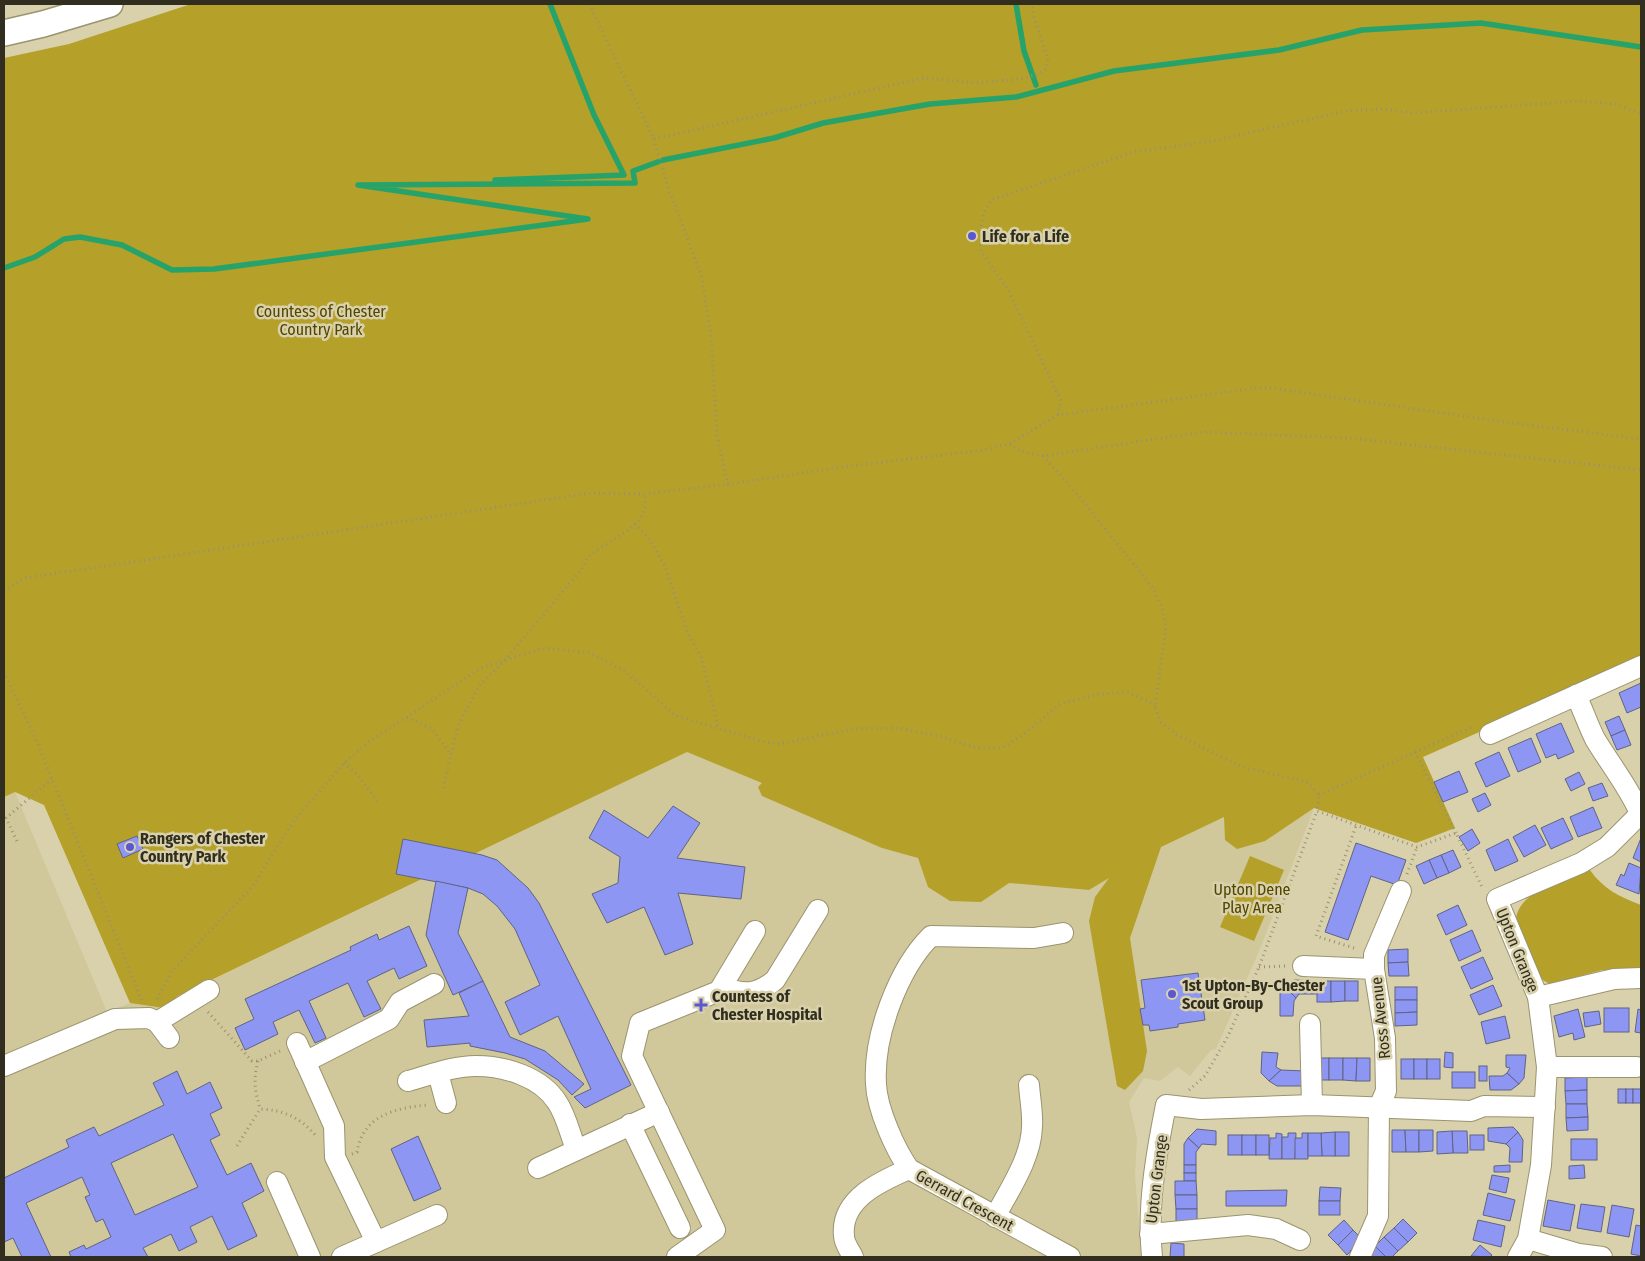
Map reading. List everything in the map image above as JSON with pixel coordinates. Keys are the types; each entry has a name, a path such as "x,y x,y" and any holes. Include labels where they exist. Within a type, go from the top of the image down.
{"main road":[{"path":"4,33 43,24 110,4"}],"street":[{"path":"1490,734 1641,666"},
{"name":"Upton Grange","path":"1518,1257 1528,1239 1541,1165 1547,1067 1538,997 1497,899 1581,863 1607,847 1641,813 1628,788 1594,736 1576,695"},
{"path":"1374,962 1401,891"},
{"path":"722,987 740,994 753,994 766,988 775,980 818,910"},
{"path":"677,1257 715,1230 632,1056 640,1023 720,991 755,931"},
{"name":"Gerrard Crescent","path":"1063,933 1034,938 931,936 917,950 902,975 888,1014 878,1054 876,1085 884,1116 901,1158 909,1169 1070,1257"},
{"name":"Ross Avenue","path":"1304,966 1374,962 1385,1038 1386,1091 1379,1106 1378,1216 1360,1257"},
{"path":"1538,997 1614,979 1641,978"},
{"path":"306,1062 390,1019 400,1002 434,984"},
{"path":"4,1066 115,1019 153,1020 203,993"},
{"path":"153,1020 169,1038"},
{"path":"1310,1024 1312,1105"},
{"path":"297,1043 334,1126 335,1157 376,1242"},
{"path":"408,1081 476,1066 503,1069 532,1079 558,1102 576,1149"},
{"path":"1547,1067 1637,1066"},
{"path":"438,1073 446,1103"},
{"path":"995,1217 1020,1169 1028,1148 1032,1128 1029,1085"},
{"path":"1171,1104 1201,1110 1312,1105 1379,1106 1471,1112 1484,1106 1545,1107"},
{"name":"Upton Grange","path":"1152,1257 1150,1234 1158,1147 1166,1105 1171,1104"},
{"path":"538,1168 659,1112"},
{"path":"630,1124 680,1228"},
{"path":"853,1257 844,1238 844,1220 853,1204 880,1182 909,1169"},
{"path":"277,1182 310,1257"},
{"path":"342,1257 437,1215"},
{"path":"1150,1234 1248,1225 1276,1229 1300,1240"},
{"path":"1528,1239 1579,1254 1602,1257"}],"path":[{"path":"589,4 654,139 664,173 701,274 711,335 717,435 728,484"},
{"path":"654,139 923,78 976,83 1039,74 1044,70 1048,59 1032,4"},
{"path":"1058,415 1061,401 1008,290 981,251 980,231 984,213 991,200 1134,152 1212,141 1346,111 1384,108 1412,112 1579,101 1616,104 1641,114"},
{"path":"4,591 25,578 34,576 591,493 644,494 984,450 1009,444 1058,415 1264,387 1512,423 1641,439"},
{"path":"1009,444 1020,450 1042,456 1203,432 1349,438 1641,470"},
{"path":"1042,456 1078,495 1152,587 1162,606 1166,627 1155,706 1160,721 1177,735 1242,767 1307,782 1319,795 1317,811 1259,967 1228,1036 1205,1076 1171,1104"},
{"path":"443,788 458,726 479,686 506,659 581,570 588,558 634,524 643,515 646,501 644,494"},
{"path":"634,524 648,537 665,566 688,634 701,656 718,727"},
{"path":"153,1020 163,985 172,971 252,887 293,822 344,763 369,742 481,668 506,659 543,648 590,653 626,672 666,710 676,716 761,741 779,744 853,729 899,728 942,737 977,748 1002,748 1020,737 1060,704 1099,694 1127,692 1155,706"},
{"path":"4,672 52,779 153,1020"},
{"path":"407,717 432,729 450,753"},
{"path":"1415,752 1487,898 1497,899"},
{"path":"344,763 358,774 376,801"},
{"path":"17,841 6,818 52,779"},
{"path":"1317,811 1417,846 1456,833"},
{"path":"1356,826 1316,936 1374,962"},
{"path":"1401,891 1417,846"},
{"path":"1259,967 1304,966"},
{"path":"203,993 243,1053 252,1061 258,1061 297,1043"},
{"path":"258,1061 254,1077 254,1089 260,1109"}],"shaded area":[{"name":"Countess of Chester Hospital","path":"687,752 890,835 882,848 1009,883 1089,890 1152,851 1224,816 1225,840 1265,841 1314,808 1260,949 1216,1049 1211,1050 1190,1076 1178,1067 1160,1081 1144,1078 1129,1102 1137,1138 1135,1175 1142,1257 4,1257 4,797 15,792 107,1012 130,1003 164,1008 177,997"}],"green space":[{"name":"Countess of Chester Country Park","path":"191,4 1641,4 1641,660 1423,757 1455,828 1416,843 1314,808 1265,841 1237,849 1225,840 1224,817 1161,847 1130,938 1147,1051 1143,1071 1125,1090 1117,1086 1089,921 1095,897 1109,878 1089,890 1009,883 981,902 950,901 928,887 918,858 882,848 762,796 758,787 762,783 687,752 178,996 164,1008 130,1003 44,805 15,792 4,797 4,58 69,44"},
{"name":"Upton Dene Play Area","path":"1250,856 1284,870 1254,941 1220,927"},
{"path":"1590,870 1612,892 1641,905 1641,969 1602,970 1550,984 1540,978 1531,964 1517,931 1517,914 1522,904 1542,889"}],"building":[{"path":"1641,683 1641,707 1627,713 1619,693"},
{"path":"1619,716 1625,730 1611,736 1605,722"},
{"path":"1561,723 1574,752 1558,759 1556,754 1546,758 1536,734"},
{"path":"1625,730 1631,745 1617,750 1611,736"},
{"path":"1531,738 1541,762 1518,772 1508,748"},
{"path":"1499,752 1510,776 1486,787 1475,763"},
{"path":"1459,771 1468,792 1443,802 1434,782"},
{"path":"1579,772 1585,784 1571,791 1565,779"},
{"path":"1602,783 1608,796 1593,801 1588,788"},
{"path":"1485,793 1491,805 1478,812 1472,799"},
{"path":"673,806 700,823 677,858 745,867 741,899 678,893 693,944 665,955 644,907 607,923 592,894 618,883 620,857 589,838 604,810 648,838"},
{"path":"1593,807 1602,828 1578,837 1570,817"},
{"path":"1563,818 1573,839 1551,849 1541,828"},
{"path":"1535,825 1546,845 1524,857 1513,837"},
{"path":"1472,829 1480,843 1468,851 1459,837"},
{"name":"Rangers of Chester Country Park","path":"137,836 143,849 123,858 117,844"},
{"path":"1641,838 1641,862 1633,858"},
{"path":"403,839 482,855 497,860 528,888 539,903 631,1085 585,1108 574,1097 591,1089 558,1016 520,1035 505,1002 540,985 515,929 497,906 483,894 468,888 396,874"},
{"path":"1508,839 1518,861 1495,871 1486,850"},
{"path":"1356,843 1406,860 1397,885 1371,876 1348,940 1325,932"},
{"path":"1453,850 1461,867 1449,873 1441,855"},
{"path":"1441,855 1449,873 1437,878 1429,860"},
{"path":"1429,860 1437,878 1424,884 1416,866"},
{"path":"1629,863 1641,868 1639,894 1616,885 1621,874 1624,876"},
{"path":"436,881 468,888 458,933 483,981 453,995 426,935"},
{"path":"1458,905 1467,925 1446,935 1437,915"},
{"path":"409,926 427,966 399,979 394,968 367,981 381,1009 364,1017 348,983 309,1001 326,1038 315,1043 299,1010 273,1022 278,1034 245,1050 235,1028 254,1019 245,999 351,950 350,947 377,934 379,940"},
{"path":"1472,930 1481,951 1459,961 1450,940"},
{"path":"1408,949 1408,962 1388,963 1388,950"},
{"path":"1483,957 1493,979 1471,989 1461,967"},
{"path":"1408,962 1409,976 1389,976 1388,963"},
{"name":"1st Upton-By-Chester Scout Group","path":"1198,973 1205,1020 1178,1024 1178,1027 1150,1031 1149,1025 1143,1025 1140,1009 1145,1008 1141,980"},
{"path":"1294,980 1317,981 1317,994 1299,994 1296,998 1285,987"},
{"path":"483,981 510,1037 545,1051 584,1084 572,1095 558,1080 525,1059 470,1046 470,1043 427,1047 424,1020 469,1016 459,993"},
{"path":"1317,981 1331,981 1331,1002 1317,1002"},
{"path":"1331,981 1345,981 1345,1001 1331,1002"},
{"path":"1345,981 1358,981 1358,1001 1345,1001"},
{"path":"1493,985 1502,1006 1479,1015 1470,995"},
{"path":"1285,987 1296,998 1293,1016 1280,1016 1280,992"},
{"path":"1395,987 1417,987 1417,1000 1395,1000"},
{"path":"1395,1000 1417,1000 1417,1012 1395,1013"},
{"path":"1604,1008 1629,1008 1629,1032 1604,1032"},
{"path":"1578,1009 1585,1037 1574,1040 1573,1033 1559,1037 1554,1016"},
{"path":"1638,1009 1641,1010 1641,1033 1635,1032"},
{"path":"1599,1011 1601,1024 1585,1027 1583,1013"},
{"path":"1417,1012 1417,1025 1395,1026 1395,1013"},
{"path":"1505,1016 1510,1038 1486,1044 1481,1022"},
{"path":"1262,1052 1278,1053 1276,1067 1281,1070 1269,1081 1261,1073"},
{"path":"1445,1052 1453,1053 1453,1068 1444,1067"},
{"path":"1506,1055 1526,1055 1524,1078 1519,1084 1507,1073 1510,1068 1506,1067"},
{"path":"1316,1058 1329,1058 1329,1080 1316,1080"},
{"path":"1329,1058 1343,1058 1343,1080 1329,1080"},
{"path":"1343,1058 1357,1058 1356,1081 1343,1080"},
{"path":"1357,1058 1370,1058 1370,1081 1356,1081"},
{"path":"1401,1059 1414,1059 1414,1079 1401,1079"},
{"path":"1414,1059 1427,1059 1427,1079 1414,1079"},
{"path":"1427,1059 1440,1059 1440,1079 1427,1079"},
{"path":"1479,1066 1487,1066 1487,1081 1479,1081"},
{"path":"1281,1070 1305,1071 1305,1086 1277,1086 1269,1081"},
{"path":"177,1071 187,1094 210,1082 222,1108 210,1114 220,1135 210,1140 227,1175 251,1163 264,1191 242,1203 257,1236 228,1250 212,1216 190,1227 197,1242 179,1251 171,1234 143,1248 148,1257 71,1257 69,1252 84,1245 86,1249 111,1237 103,1219 96,1222 85,1197 90,1195 82,1177 26,1203 51,1257 22,1257 13,1238 4,1242 4,1178 69,1147 66,1140 94,1127 99,1136 164,1105 153,1083","holes":["173,1134 198,1187 135,1215 111,1163"]},
{"path":"1452,1072 1475,1072 1475,1088 1452,1088"},
{"path":"1507,1073 1519,1084 1511,1090 1490,1090 1489,1076 1503,1076"},
{"path":"1587,1077 1587,1090 1565,1091 1565,1078"},
{"path":"1618,1089 1626,1089 1626,1103 1618,1103"},
{"path":"1626,1089 1633,1089 1633,1103 1626,1103"},
{"path":"1633,1089 1641,1089 1641,1103 1633,1103"},
{"path":"1587,1090 1587,1104 1566,1104 1565,1091"},
{"path":"1566,1104 1587,1104 1588,1117 1566,1118"},
{"path":"1588,1117 1588,1130 1567,1131 1566,1118"},
{"path":"1513,1127 1518,1132 1506,1144 1488,1141 1488,1128"},
{"path":"1197,1129 1216,1131 1216,1145 1202,1144 1199,1148 1188,1138"},
{"path":"1392,1130 1405,1130 1406,1152 1392,1152"},
{"path":"1405,1130 1419,1130 1419,1152 1406,1152"},
{"path":"1419,1130 1433,1130 1433,1151 1419,1152"},
{"path":"1452,1131 1467,1131 1468,1153 1453,1153"},
{"path":"1452,1131 1453,1153 1437,1154 1437,1132"},
{"path":"1335,1132 1349,1132 1349,1156 1335,1156"},
{"path":"1335,1132 1335,1156 1322,1156 1321,1133"},
{"path":"1518,1132 1523,1140 1522,1162 1509,1162 1510,1148 1506,1144"},
{"path":"1276,1133 1282,1134 1282,1159 1269,1159 1270,1138 1276,1138"},
{"path":"1288,1133 1296,1133 1295,1159 1282,1159 1282,1137 1288,1137"},
{"path":"1302,1133 1308,1133 1308,1159 1295,1159 1295,1138 1302,1138"},
{"path":"1308,1133 1321,1133 1322,1156 1308,1156"},
{"path":"1228,1135 1242,1135 1242,1155 1228,1155"},
{"path":"1242,1135 1256,1135 1256,1155 1242,1155"},
{"path":"1256,1135 1269,1135 1269,1155 1256,1155"},
{"path":"1470,1135 1484,1135 1484,1150 1470,1150"},
{"path":"418,1136 441,1189 414,1201 391,1149"},
{"path":"1188,1138 1199,1148 1196,1152 1196,1165 1184,1165 1184,1144"},
{"path":"1571,1139 1597,1139 1597,1160 1571,1160"},
{"path":"1184,1165 1196,1165 1196,1173 1184,1173"},
{"path":"1510,1165 1510,1172 1494,1172 1494,1166"},
{"path":"1584,1165 1585,1178 1569,1179 1569,1166"},
{"path":"1184,1173 1196,1173 1196,1181 1184,1181"},
{"path":"1492,1175 1509,1178 1506,1193 1489,1189"},
{"path":"1175,1181 1196,1181 1197,1195 1175,1195"},
{"path":"1320,1187 1341,1188 1340,1201 1319,1201"},
{"path":"1287,1190 1286,1206 1226,1206 1226,1191"},
{"path":"1488,1193 1515,1200 1510,1221 1483,1215"},
{"path":"1175,1195 1197,1195 1197,1209 1176,1209"},
{"path":"1548,1200 1575,1205 1570,1231 1543,1226"},
{"path":"1319,1201 1340,1201 1340,1215 1319,1215"},
{"path":"1581,1204 1605,1207 1601,1232 1577,1228"},
{"path":"1612,1205 1634,1209 1629,1237 1607,1233"},
{"path":"1176,1209 1197,1209 1197,1223 1176,1223"},
{"path":"1403,1219 1417,1233 1408,1242 1394,1228"},
{"path":"1344,1220 1353,1230 1338,1245 1328,1235"},
{"path":"1478,1220 1505,1226 1501,1247 1473,1240"},
{"path":"1636,1225 1641,1226 1641,1256 1631,1254"},
{"path":"1394,1228 1408,1242 1398,1251 1384,1237"},
{"path":"1353,1230 1362,1239 1347,1255 1338,1245"},
{"path":"1384,1237 1398,1251 1392,1257 1386,1257 1375,1246"},
{"path":"1362,1239 1375,1246 1386,1257 1357,1257 1350,1251"},
{"path":"1171,1243 1184,1244 1184,1257 1170,1257"},
{"path":"1480,1245 1492,1255 1490,1257 1471,1256"}],"waterway":[{"path":"495,180 624,175 594,115 550,4"},
{"path":"1016,4 1024,51 1036,85"},
{"path":"4,268 35,257 64,239 80,237 122,245 172,270 214,269 588,219 358,185 635,183 633,171 663,160 774,138 823,123 930,104 1016,97 1114,71 1279,50 1362,30 1481,23 1641,47"}],"place":[{"name":"Life for a Life","path":"972,236"},
{"name":"Rangers of Chester Country Park","path":"130,847"},
{"name":"1st Upton-By-Chester Scout Group","path":"1172,994"},
{"name":"Countess of Chester Hospital","path":"701,1005"}]}
